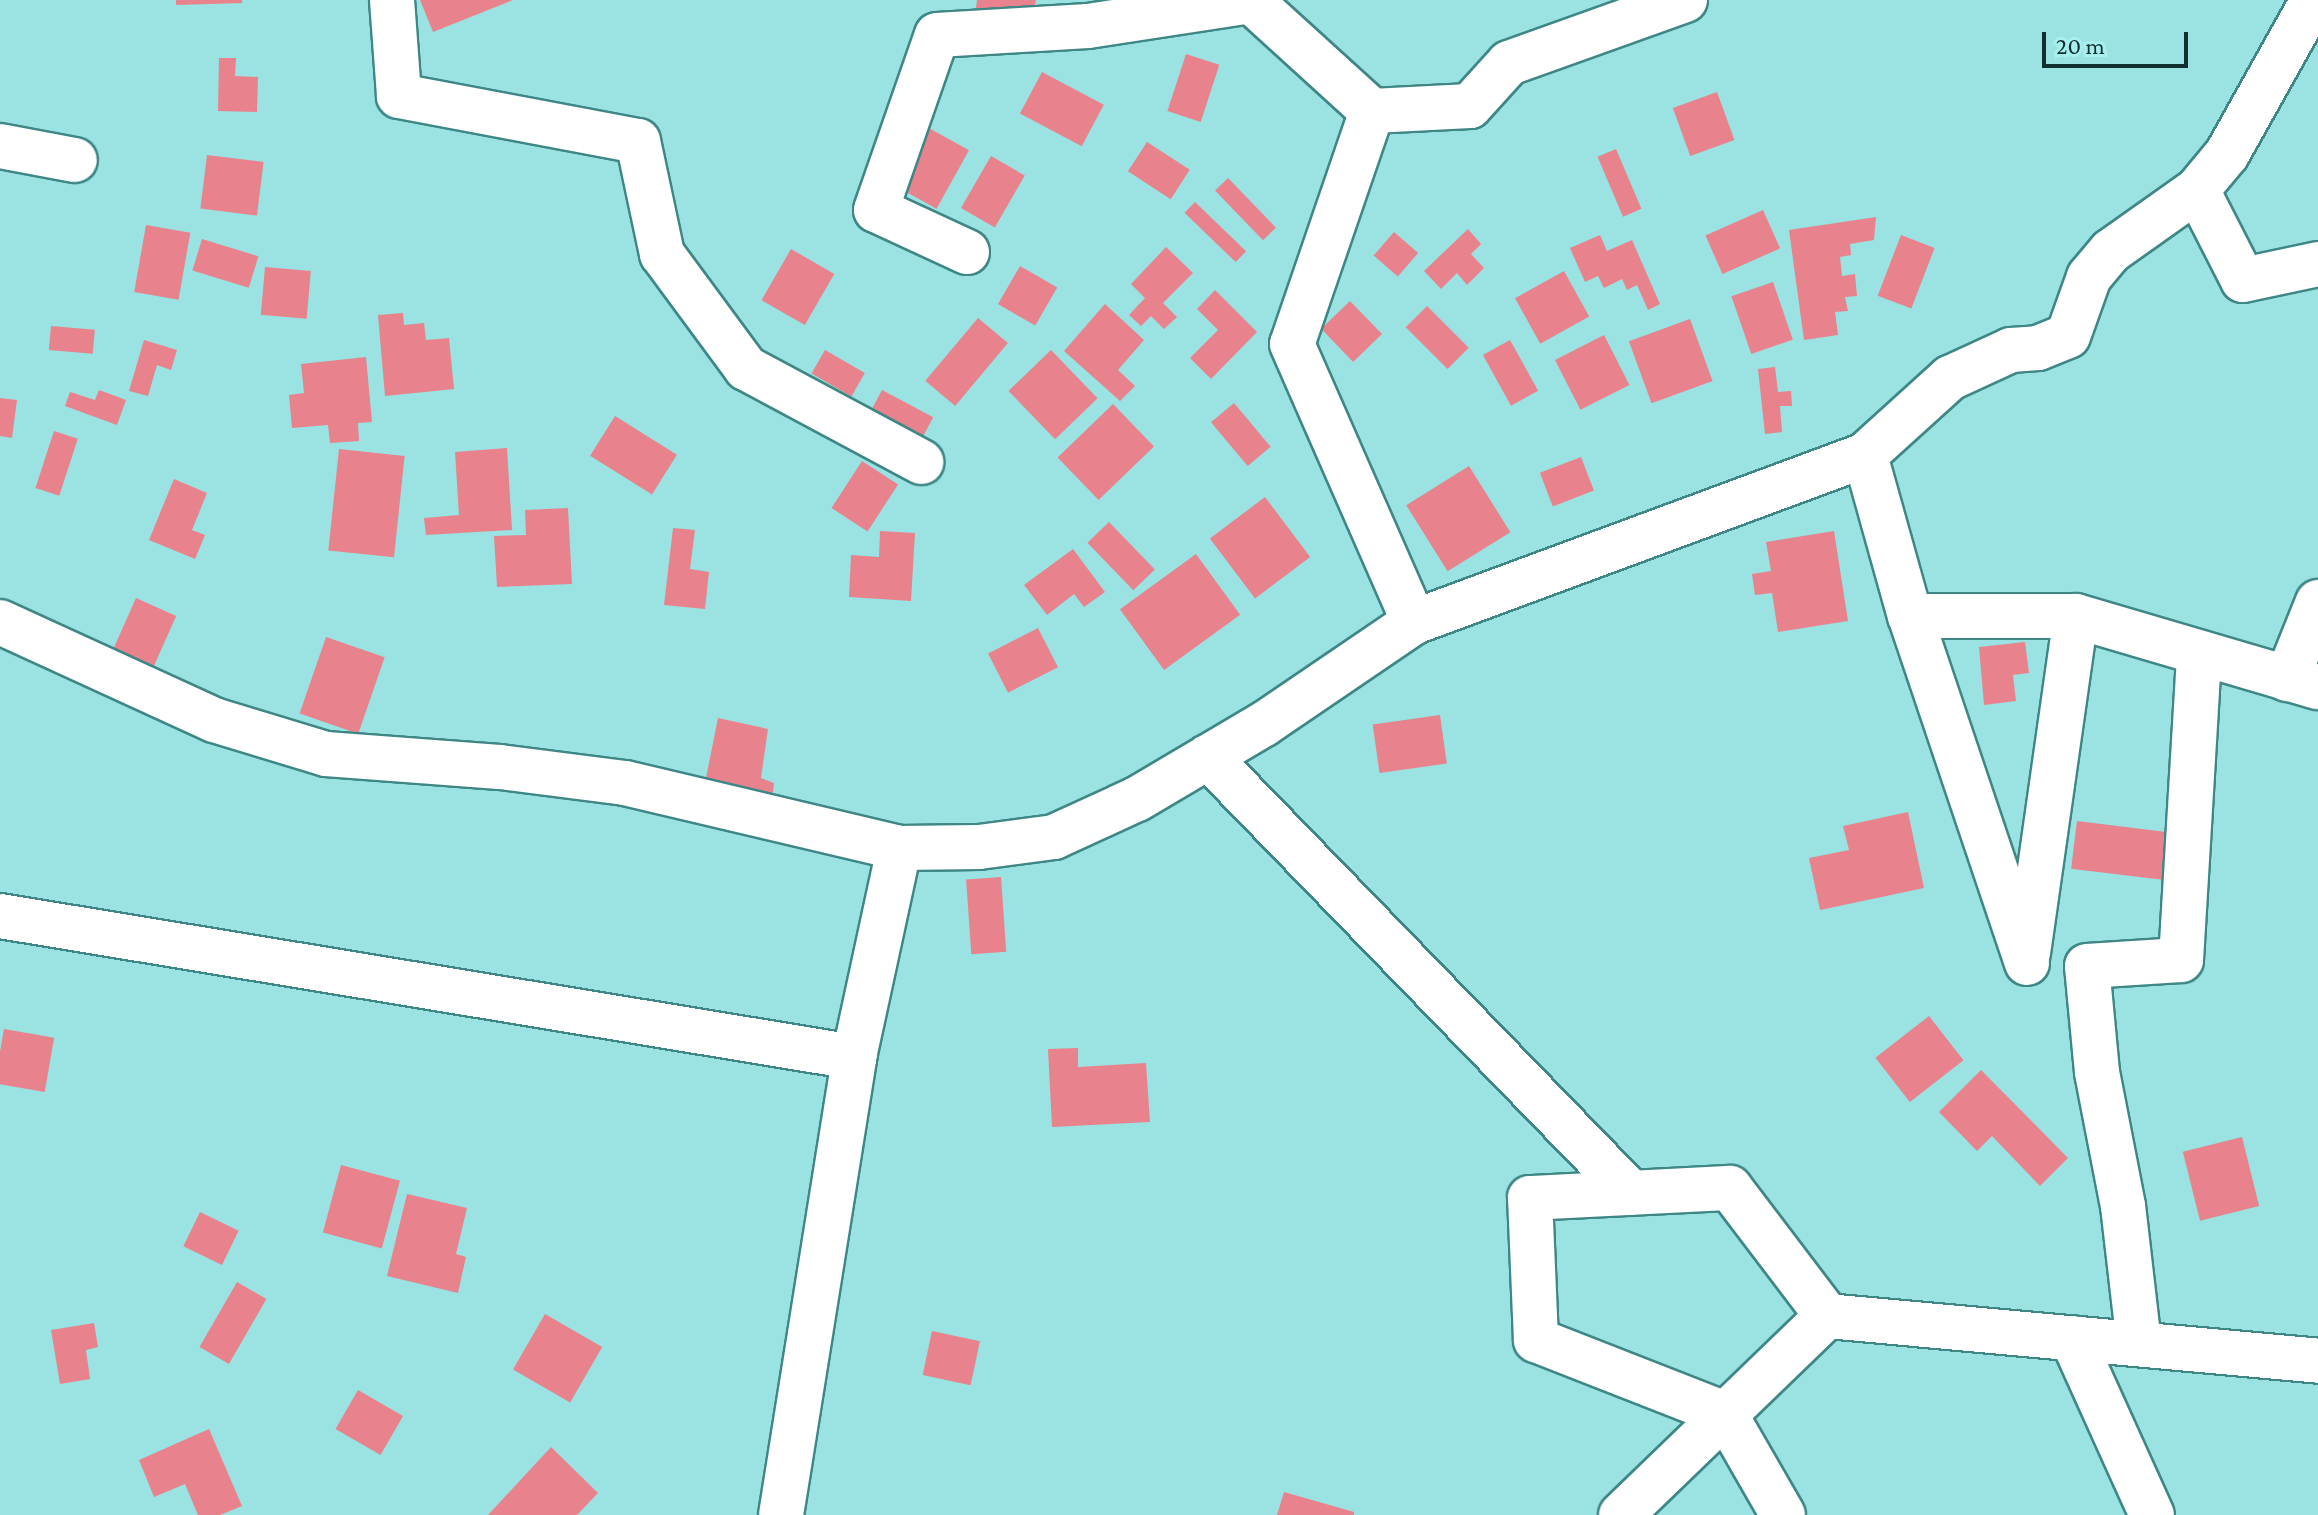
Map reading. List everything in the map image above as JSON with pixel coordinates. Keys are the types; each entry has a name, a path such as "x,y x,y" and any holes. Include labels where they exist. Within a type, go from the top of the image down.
{"street":[{"path":"392,0 399,96 638,141 662,254 746,368 921,462"},
{"path":"967,252 876,210 937,35 1088,26 1203,3 1251,1 1372,111 1470,106 1509,63 1685,0"},
{"path":"0,622 214,720 326,754 625,783 899,848 979,847 1054,837 1137,799 1208,757 1414,622 1865,455 1950,378 2011,350 2038,348 2068,336 2089,277 2111,251 2197,190 2252,114 2313,0"},
{"path":"1372,111 1292,344 1414,622"},
{"path":"0,146 75,160"},
{"path":"2197,190 2243,280 2318,264"},
{"path":"1865,455 1910,616 2027,963"},
{"path":"1910,616 2076,616 2303,683 2318,602"},
{"path":"2027,963 2076,616"},
{"path":"2027,963 2087,966 2181,960 2199,654"},
{"path":"1208,757 1631,1193"},
{"path":"781,1515 854,1057 899,848"},
{"path":"0,916 854,1057"},
{"path":"2087,966 2097,1072 2123,1206 2139,1344"},
{"path":"1783,1515 1725,1414 1536,1340 1530,1198 1730,1188 1827,1316 2318,1361"},
{"path":"1621,1515 1827,1316"},
{"path":"2072,1338 2152,1515"}],"building":[{"path":"176,0 242,0 242,3 176,5"},
{"path":"420,0 513,0 433,32"},
{"path":"977,0 1036,0 1032,20 976,8"},
{"path":"1186,54 1219,65 1201,122 1167,111"},
{"path":"219,58 236,58 235,76 258,77 257,112 218,111"},
{"path":"1042,72 1104,105 1082,146 1020,113"},
{"path":"1717,92 1734,140 1690,156 1673,108"},
{"path":"927,127 969,150 936,209 895,186"},
{"path":"1147,142 1190,170 1171,199 1128,171"},
{"path":"1616,149 1641,209 1623,217 1598,157"},
{"path":"207,155 264,162 257,216 200,209"},
{"path":"991,156 1025,175 995,227 961,208"},
{"path":"1228,178 1276,228 1263,240 1215,191"},
{"path":"1195,202 1246,251 1236,262 1185,213"},
{"path":"1763,210 1780,248 1723,274 1705,236"},
{"path":"1876,217 1874,240 1850,244 1851,255 1840,257 1842,276 1855,274 1857,296 1845,297 1848,311 1835,312 1838,335 1804,340 1789,230"},
{"path":"146,225 190,233 179,300 134,292"},
{"path":"1468,229 1481,244 1471,254 1484,268 1467,285 1457,273 1441,289 1424,271"},
{"path":"1394,232 1418,253 1398,276 1374,255"},
{"path":"1600,235 1607,251 1632,240 1660,304 1648,310 1637,285 1627,290 1622,279 1604,288 1598,276 1585,282 1570,248"},
{"path":"1901,235 1935,248 1911,309 1878,296"},
{"path":"202,239 258,256 249,288 192,271"},
{"path":"1166,247 1193,273 1163,303 1177,317 1164,329 1151,316 1141,326 1129,315 1145,298 1131,284"},
{"path":"791,249 834,274 805,325 762,300"},
{"path":"1020,266 1057,288 1035,326 998,304"},
{"path":"265,267 311,271 307,319 261,315"},
{"path":"1564,271 1589,316 1540,344 1515,298"},
{"path":"1773,282 1793,340 1751,354 1731,296"},
{"path":"1215,290 1257,332 1211,379 1190,358 1218,330 1197,309"},
{"path":"1350,301 1382,334 1353,362 1321,329"},
{"path":"1105,304 1144,340 1118,370 1135,386 1120,401 1064,351"},
{"path":"1427,306 1469,348 1448,369 1406,327"},
{"path":"403,313 404,325 424,323 426,340 449,338 454,389 385,396 378,315"},
{"path":"978,318 1008,343 955,406 925,381"},
{"path":"1690,319 1713,381 1651,403 1629,341"},
{"path":"51,326 95,330 93,354 49,350"},
{"path":"1604,335 1629,385 1580,410 1555,360"},
{"path":"144,340 177,350 171,370 157,365 148,396 129,391"},
{"path":"1510,340 1538,391 1511,406 1483,355"},
{"path":"825,350 865,373 851,396 812,373"},
{"path":"1051,350 1098,398 1055,439 1009,391"},
{"path":"366,357 372,422 358,423 359,441 330,443 328,425 292,428 289,395 304,393 301,364"},
{"path":"1775,367 1778,392 1791,391 1792,406 1780,406 1782,432 1765,434 1758,369"},
{"path":"99,390 126,400 117,425 65,406 70,392 95,400"},
{"path":"882,390 933,417 923,437 872,409"},
{"path":"0,398 17,400 12,438 0,436"},
{"path":"1234,403 1271,447 1248,466 1211,422"},
{"path":"1113,404 1154,446 1099,500 1058,457"},
{"path":"615,416 677,455 652,495 590,456"},
{"path":"54,431 78,439 59,496 35,488"},
{"path":"507,448 512,530 426,535 424,518 459,515 455,452"},
{"path":"339,449 405,456 394,557 328,550"},
{"path":"1581,457 1594,491 1553,506 1540,473"},
{"path":"862,461 898,484 868,531 832,508"},
{"path":"1469,466 1510,532 1448,571 1406,505"},
{"path":"174,479 207,493 192,530 205,535 195,559 149,540"},
{"path":"1265,497 1310,557 1255,598 1210,539"},
{"path":"568,508 572,584 497,587 494,536 526,535 525,510"},
{"path":"1109,522 1155,569 1133,590 1087,543"},
{"path":"673,528 695,530 690,569 709,572 705,609 664,605"},
{"path":"880,531 915,533 911,601 849,597 851,555 879,557"},
{"path":"1834,531 1848,621 1778,632 1772,593 1755,595 1752,574 1771,571 1766,542"},
{"path":"1073,549 1105,592 1084,607 1074,594 1047,615 1024,585"},
{"path":"1196,554 1240,615 1164,670 1120,609"},
{"path":"136,598 176,616 153,667 113,649"},
{"path":"1038,628 1058,667 1008,693 988,653"},
{"path":"326,637 385,657 358,734 300,714"},
{"path":"2025,642 2029,673 2013,675 2016,701 1984,705 1979,647"},
{"path":"1440,715 1447,764 1379,773 1373,724"},
{"path":"718,718 768,729 761,778 774,783 772,800 705,783"},
{"path":"1908,812 1924,888 1820,910 1809,858 1849,850 1843,826"},
{"path":"2077,821 2168,832 2162,880 2071,869"},
{"path":"1001,877 1006,952 971,954 966,879"},
{"path":"1929,1016 1963,1060 1910,1102 1875,1058"},
{"path":"4,1029 54,1038 45,1092 0,1084"},
{"path":"1078,1048 1078,1067 1146,1063 1150,1122 1052,1127 1048,1049"},
{"path":"1981,1070 2068,1158 2040,1186 1992,1136 1977,1151 1939,1112"},
{"path":"2242,1137 2259,1206 2200,1221 2183,1152"},
{"path":"341,1165 400,1181 382,1248 323,1233"},
{"path":"407,1194 467,1208 456,1254 466,1257 458,1293 387,1276"},
{"path":"200,1212 239,1231 222,1265 183,1246"},
{"path":"237,1282 266,1299 229,1364 199,1347"},
{"path":"545,1314 602,1347 570,1402 513,1369"},
{"path":"94,1323 98,1347 86,1350 90,1379 60,1384 51,1330"},
{"path":"932,1331 980,1341 971,1385 923,1375"},
{"path":"358,1390 403,1416 381,1455 336,1429"},
{"path":"209,1429 242,1506 220,1515 198,1515 185,1484 154,1497 139,1460"},
{"path":"551,1447 598,1493 577,1515 488,1515"},
{"path":"1284,1492 1354,1512 1354,1515 1277,1515"}]}
